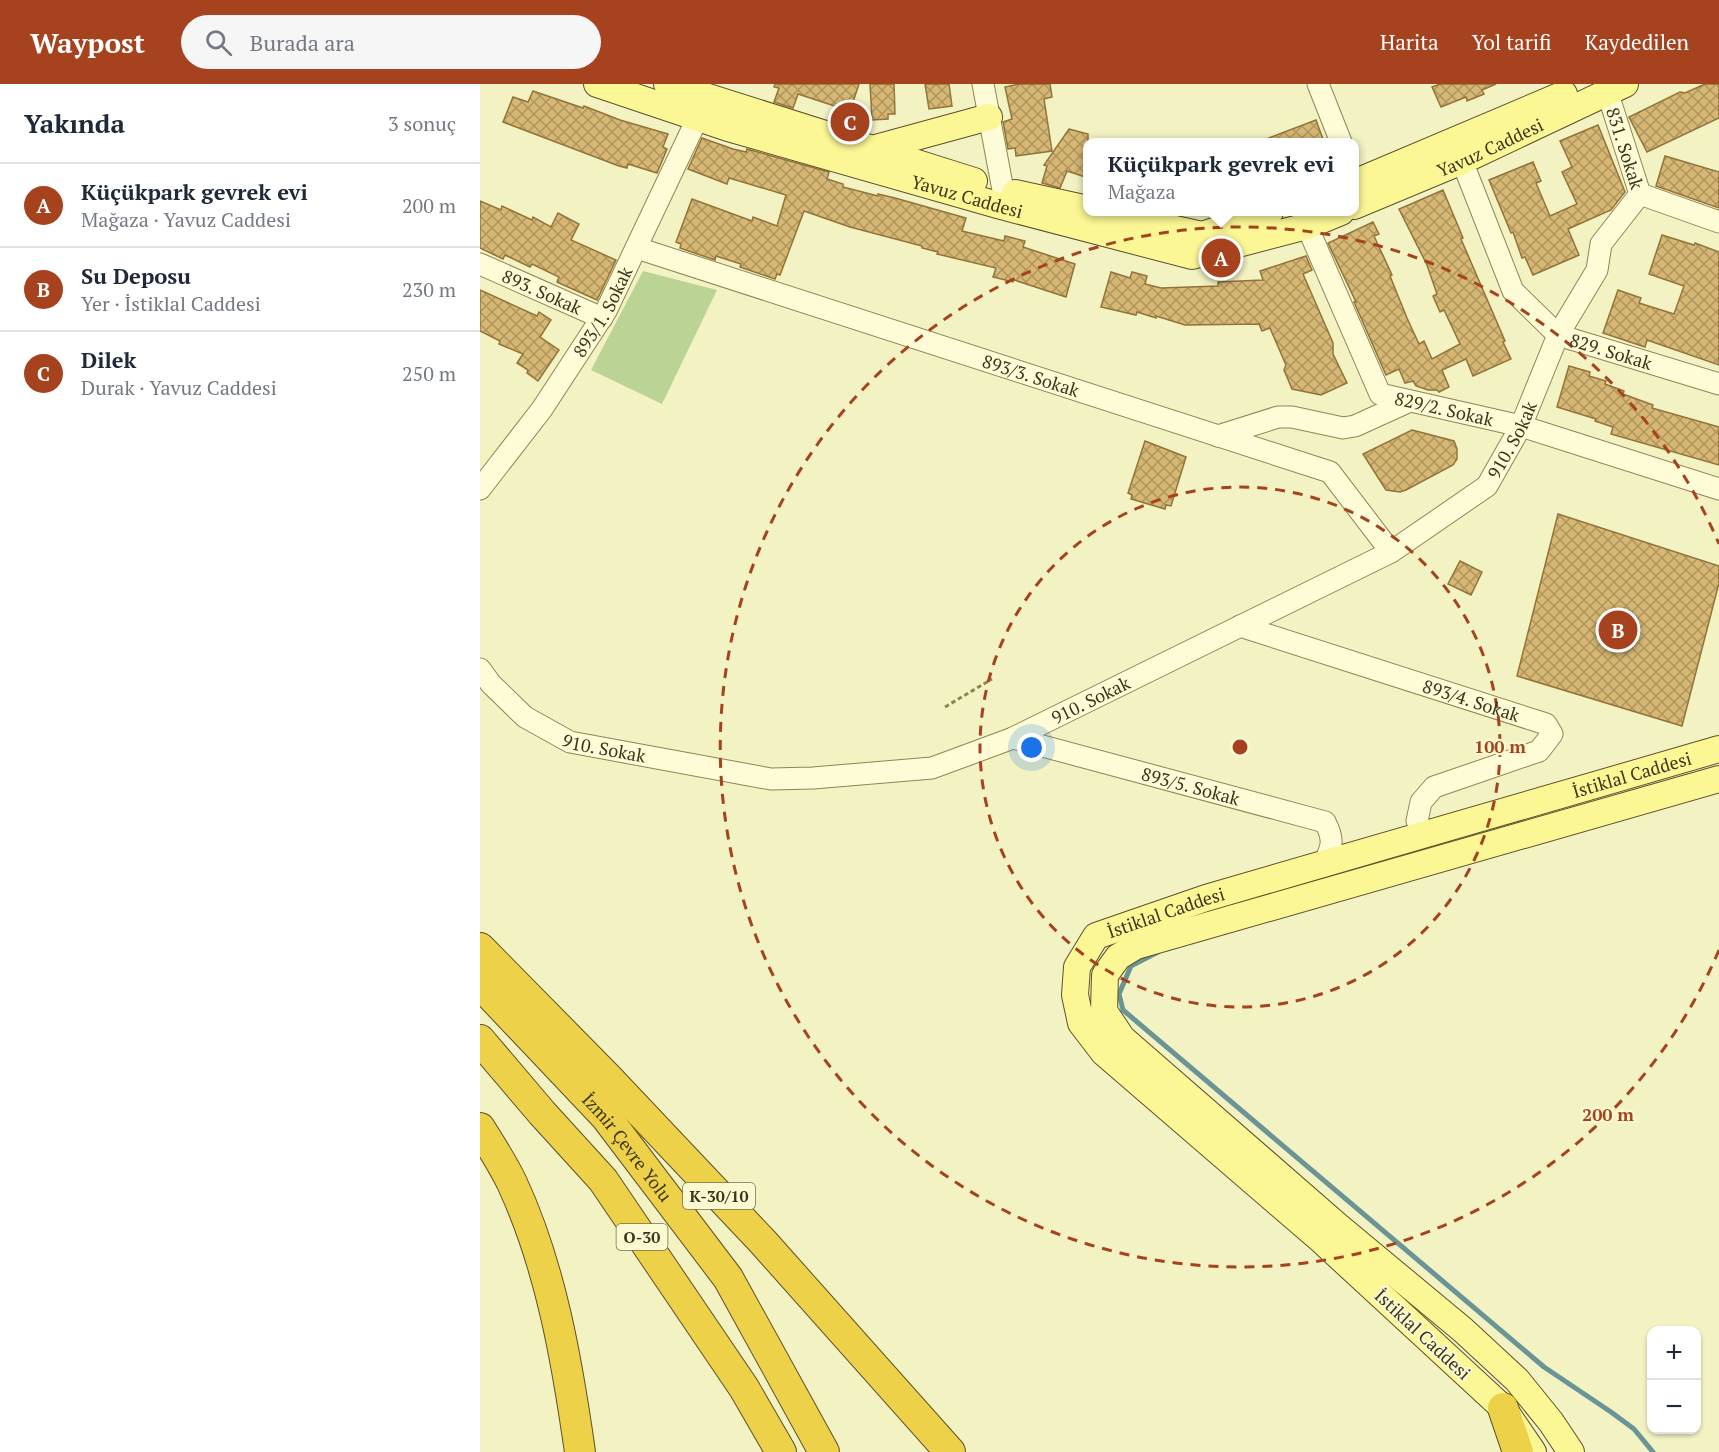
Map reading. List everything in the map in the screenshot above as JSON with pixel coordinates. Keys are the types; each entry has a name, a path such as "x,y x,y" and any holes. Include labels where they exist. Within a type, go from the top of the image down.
{"highway":[{"name":"K-30/10","path":"480,948 608,1078 762,1242 950,1452"},
{"name":"İzmir Çevre Yolu","path":"480,984 606,1117 728,1278 824,1452"},
{"name":"O-30","path":"480,1041 603,1180 744,1388 781,1452"},
{"path":"480,1128 512,1182 533,1236 551,1295 564,1350 580,1452"},
{"path":"1503,1408 1518,1452"}],"main road":[{"name":"Yavuz Caddesi","path":"597,84 710,100 728,128 1002,198 1192,256 1306,226 1331,216"},
{"name":"Yavuz Caddesi","path":"667,84 710,100 872,149 1002,198 1083,208"},
{"name":"Yavuz Caddesi","path":"1359,185 1462,161 1606,86"},
{"name":"Yavuz Caddesi","path":"1359,184 1606,86"},
{"path":"872,149 989,117"},
{"path":"1116,216 1202,235 1258,216"},
{"name":"İstiklal Caddesi","path":"1533,1452 1503,1408 1321,1240 1104,1053 1081,1023 1075,995 1077,967 1096,936 1206,898 1719,749"},
{"name":"İstiklal Caddesi","path":"1571,1452 1551,1422 1509,1373 1463,1330 1295,1189 1122,1038 1104,1011 1105,975 1118,957 1136,946 1719,778"}],"street":[{"path":"983,84 1002,198"},
{"path":"1318,84 1339,138"},
{"name":"831. Sokak","path":"1606,86 1640,194 1719,222"},
{"name":"893/1. Sokak","path":"480,489 542,408 602,318 710,100"},
{"name":"829. Sokak","path":"1462,161 1513,291 1558,335 1719,384"},
{"name":"910. Sokak","path":"480,669 491,684 525,717 570,741 771,779 813,778 932,768 1013,738 1391,552 1487,486 1521,426 1558,335 1597,270 1600,244 1640,194"},
{"name":"829/2. Sokak","path":"1306,226 1380,394 1521,426 1719,489"},
{"name":"893/3. Sokak","path":"637,248 1330,472 1391,552"},
{"name":"893. Sokak","path":"480,264 602,318"},
{"path":"1218,436 1278,417 1292,417 1343,428 1355,426 1410,401"},
{"name":"893/4. Sokak","path":"1240,626 1546,724 1552,734 1539,751 1434,787 1421,802 1417,821 1425,834"},
{"name":"893/5. Sokak","path":"1013,738 1325,822 1332,836 1330,852 1323,864"}],"path":[{"path":"945,707 992,679"}],"green space":[{"path":"643,271 717,290 662,404 591,370"}],"building":[{"path":"775,84 859,84 850,111 798,94 793,108 774,102 779,88 774,87"},
{"path":"870,84 894,84 895,114 888,114 888,119 872,120"},
{"path":"925,84 949,84 952,106 929,109"},
{"path":"1019,84 1050,84 1052,97 1044,99 1052,151 1016,156 1015,148 1008,149 1003,122 1012,119 1005,87"},
{"path":"1440,84 1496,84 1482,90 1484,94 1467,101 1466,97 1441,107 1432,87"},
{"path":"1705,84 1719,84 1719,118 1647,152 1629,117 1680,92 1685,93"},
{"path":"533,91 668,134 663,147 667,149 657,173 628,164 627,168 619,166 503,122 513,97 528,102"},
{"path":"1316,120 1323,138 1269,138"},
{"path":"1598,125 1625,192 1611,210 1568,229 1579,255 1533,275 1525,257 1522,258 1513,232 1511,233 1489,180 1533,162 1541,181 1536,183 1550,216 1577,204 1562,172 1572,167 1560,141"},
{"path":"1069,129 1088,134 1088,138 1083,138 1083,176 1067,171 1060,188 1042,183 1047,166 1044,165"},
{"path":"702,138 733,149 746,152 747,149 829,172 827,179 843,184 843,187 895,198 966,218 962,231 1004,241 1005,236 1025,241 1023,247 1075,264 1066,297 1014,280 1013,282 993,277 996,268 937,254 938,252 922,248 922,246 850,227 804,211 780,275 777,274 775,279 740,267 741,264 716,256 715,260 680,248 681,244 676,242 692,199 752,221 753,217 777,226 786,195 729,178 727,184 688,169"},
{"path":"1665,156 1719,172 1719,208 1656,186"},
{"path":"1443,190 1511,359 1473,376 1466,359 1442,370 1449,387 1439,392 1416,386 1413,381 1405,383 1399,369 1386,375 1354,302 1356,302 1328,243 1373,222 1379,234 1374,236 1392,275 1390,276 1407,318 1419,344 1424,341 1432,359 1460,344 1444,310 1440,312 1433,296 1437,294 1427,265 1399,209"},
{"path":"480,201 501,210 502,206 532,220 533,217 551,227 558,213 579,224 571,240 616,260 597,300 557,282 559,277 532,264 530,267 505,255 503,259 480,248"},
{"path":"1662,235 1719,252 1719,365 1647,340 1645,347 1603,333 1618,290 1641,298 1639,303 1674,314 1684,286 1649,274"},
{"path":"1306,256 1312,270 1303,274 1333,343 1333,354 1347,383 1321,395 1292,389 1284,370 1286,365 1270,328 1262,331 1259,324 1185,325 1156,316 1156,318 1137,312 1136,315 1101,307 1111,272 1130,278 1132,272 1147,276 1145,284 1161,288 1218,286 1218,282 1263,280 1260,271"},
{"path":"480,290 537,316 539,312 551,320 540,337 559,350 538,381 527,373 528,370 517,363 523,354 499,344 500,341 480,331"},
{"path":"1569,366 1590,372 1589,376 1606,381 1605,384 1624,391 1623,394 1653,405 1652,408 1719,427 1719,465 1611,434 1613,427 1595,421 1596,419 1557,407"},
{"path":"1412,430 1454,441 1457,459 1453,465 1406,490 1400,492 1386,490 1363,454"},
{"path":"1145,441 1186,457 1171,506 1166,505 1165,509 1131,499 1132,495 1128,493"},
{"path":"1558,514 1719,566 1719,583 1682,726 1517,676"},
{"path":"1460,561 1482,572 1471,595 1448,584"}],"waterway":[{"path":"1158,952 1131,966 1119,994 1123,1010 1544,1367 1634,1429 1653,1452"}],"place":[{"name":"Dilek","path":"850,122"},
{"name":"Küçükpark gevrek evi","path":"1221,258"},
{"name":"Su Deposu","path":"1618,630"}]}
